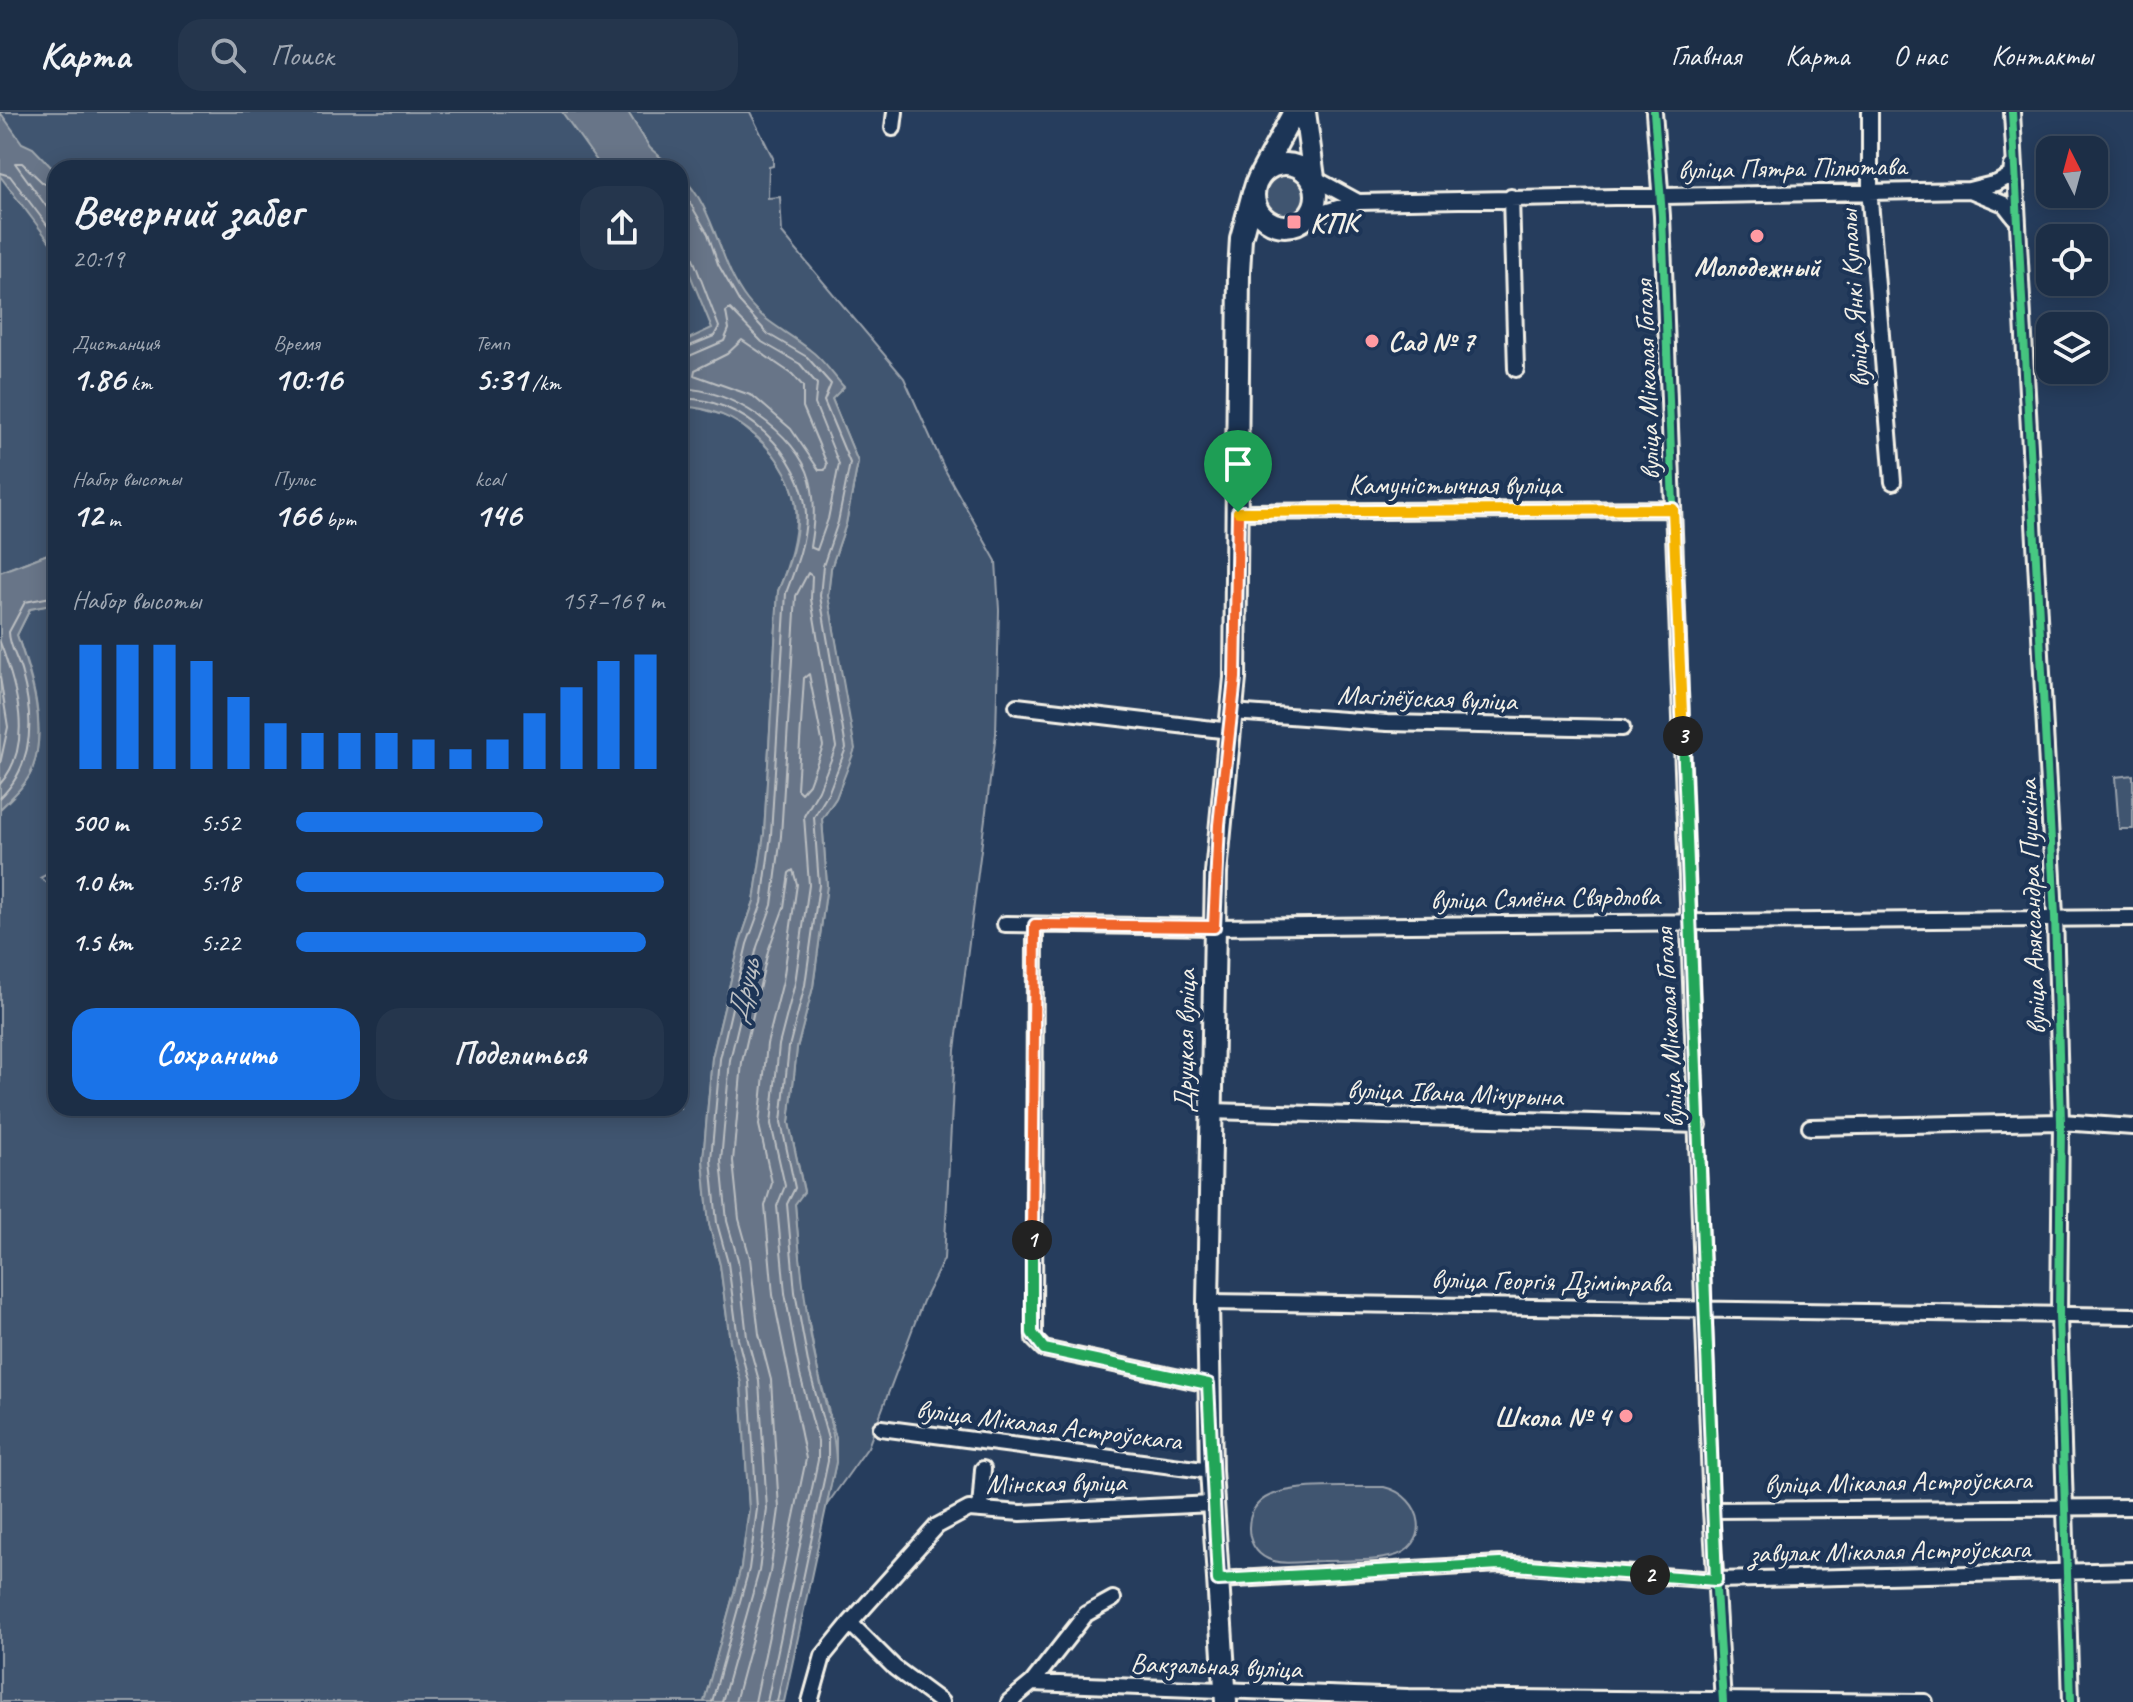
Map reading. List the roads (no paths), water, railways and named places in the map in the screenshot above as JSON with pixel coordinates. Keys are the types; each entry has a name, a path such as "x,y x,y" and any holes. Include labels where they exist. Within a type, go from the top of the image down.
{"main road":[{"name":"Друцкая вуліца","path":"1225,1697 1208,1384 1210,1111 1219,825 1231,721 1238,512 1241,238 1255,187 1294,112"},
{"path":"1241,238 1305,218 1318,198 1305,112"},
{"path":"1281,224 1262,218 1255,187 1283,166 1304,171 1314,178"}],"street":[{"path":"893,128 895,112"},
{"name":"вуліца Мікалая Гогаля","path":"1654,112 1661,196 1688,921 1699,1125 1711,1510 1723,1701"},
{"name":"вуліца Янкі Купалы","path":"1870,112 1871,193 1893,482"},
{"name":"вуліца Аляксандра Пушкіна","path":"2012,112 2055,916 2061,1122 2059,1315 2071,1702"},
{"name":"вуліца Пятра Пілютава","path":"1305,218 1358,202 1969,190 1997,183 2011,175 2015,153"},
{"path":"1314,178 1358,202"},
{"path":"1969,190 2004,204 2016,219"},
{"path":"1511,197 1516,369"},
{"name":"Камуністычная вуліца","path":"1238,512 1673,509"},
{"name":"Магілёўская вуліца","path":"1017,706 1231,721 1622,728"},
{"name":"вуліца Сямёна Свярдлова","path":"1005,924 1214,927 2055,916 2133,918"},
{"path":"1035,925 1034,1339 1044,1349 1208,1384"},
{"name":"вуліца Івана Мічурына","path":"1210,1111 1699,1125"},
{"path":"1810,1127 2061,1122 2133,1127"},
{"name":"вуліца Георгія Дзімітрава","path":"1208,1302 2133,1316"},
{"name":"вуліца Мікалая Астроўскага","path":"881,1428 1211,1471"},
{"path":"980,1509 983,1469"},
{"name":"Мінская вуліца","path":"810,1702 823,1656 937,1526 961,1513 980,1509 1021,1513 1213,1504"},
{"name":"вуліца Мікалая Астроўскага","path":"1711,1510 2064,1505 2133,1507"},
{"name":"завулак Мікалая Астроўскага","path":"1218,1580 1500,1564 1716,1580 2133,1570"},
{"path":"1009,1702 1032,1683 1086,1614 1113,1599"},
{"path":"850,1623 895,1668 941,1702"},
{"name":"Вакзальная вуліца","path":"1032,1683 1225,1697 1925,1702"}],"water":[{"path":"0,112 22,143 33,148 48,164 48,239 0,176"},
{"path":"562,112 628,112 650,148 664,160 596,160"},
{"name":"Друць","path":"688,184 702,203 729,269 747,300 769,321 824,362 844,387 832,399 858,462 846,524 831,568 828,596 855,749 836,798 822,819 827,885 813,987 797,1048 789,1123 804,1192 795,1204 806,1309 836,1462 784,1702 704,1702 741,1567 749,1509 741,1383 730,1341 720,1265 709,1224 703,1160 712,1058 740,942 754,901 764,834 778,591 795,543 797,523 793,493 785,473 758,438 721,415 688,407 688,339 712,328 688,270"},
{"path":"48,554 48,606 30,609 17,635 36,702 37,754 26,781 0,809 0,572"}],"place":[{"name":"КПК","path":"1294,222"},
{"name":"Молодежный","path":"1757,236"},
{"name":"Сад № 7","path":"1372,341"},
{"name":"Школа № 4","path":"1626,1416"}]}
